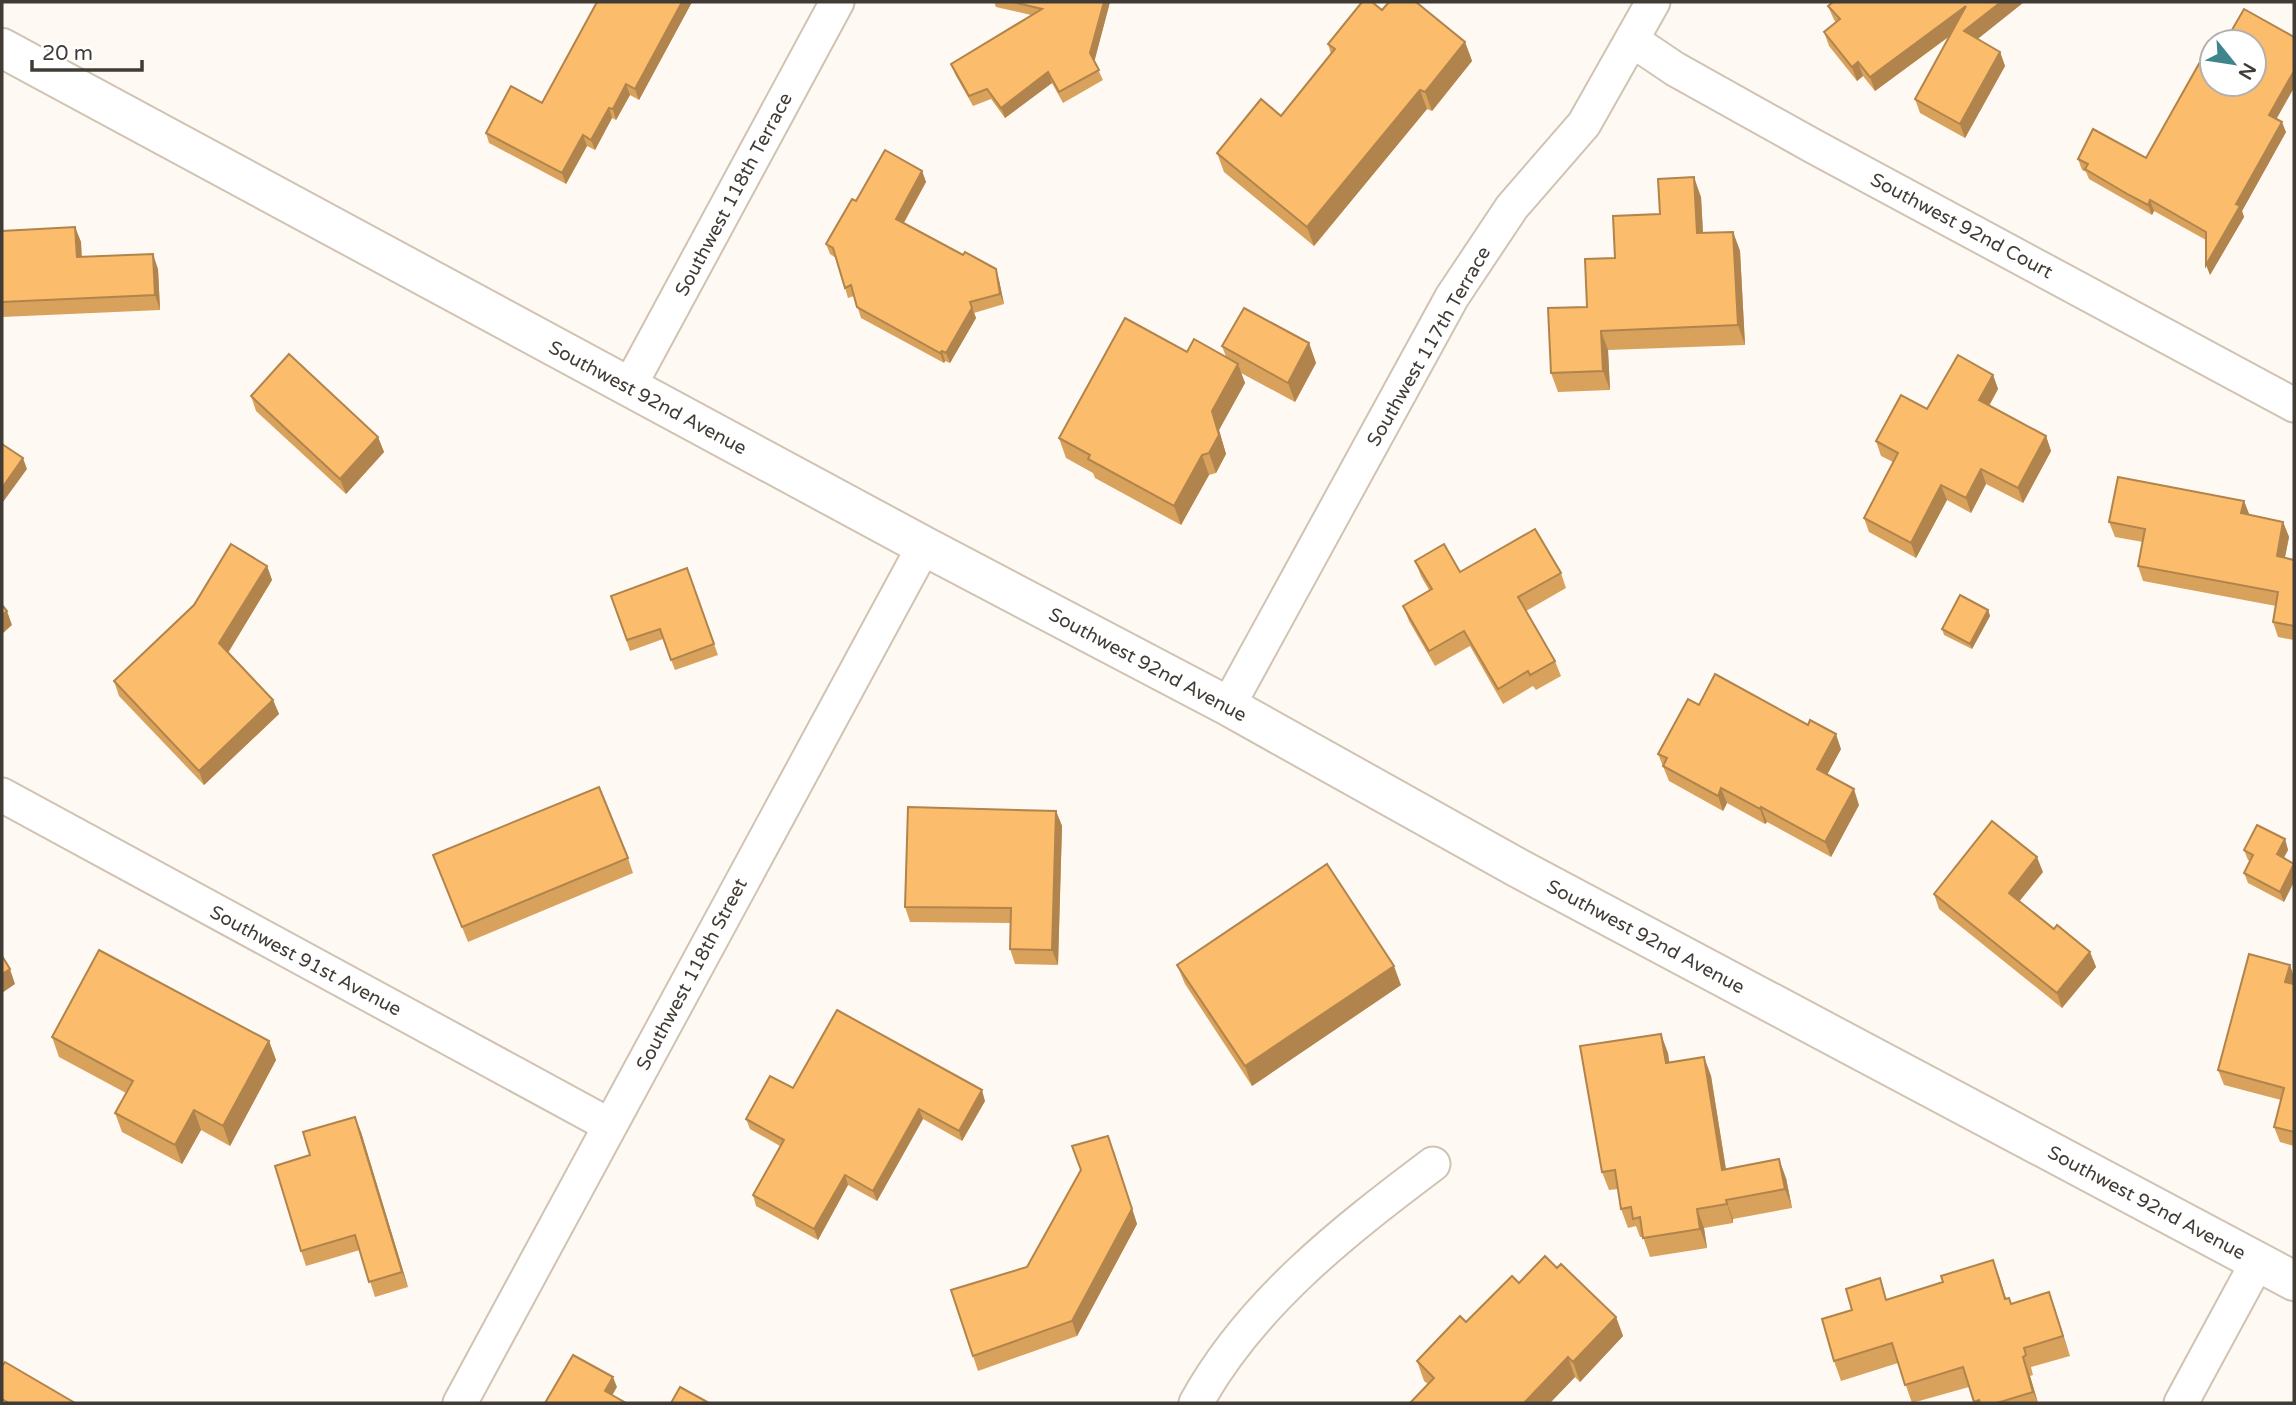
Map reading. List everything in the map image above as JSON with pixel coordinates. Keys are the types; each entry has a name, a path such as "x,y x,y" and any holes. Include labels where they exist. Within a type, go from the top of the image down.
{"street":[{"name":"Southwest 118th Terrace","path":"629,387 837,2"},
{"name":"Southwest 117th Terrace","path":"1228,706 1452,297 1512,206 1584,124 1653,2"},
{"name":"Southwest 92nd Court","path":"1632,40 1675,69 1813,146 2293,401"},
{"name":"Southwest 92nd Avenue","path":"2,48 629,387 1228,706 1517,868 2294,1281"},
{"name":"Southwest 118th Street","path":"460,1403 924,545"},
{"name":"Southwest 91st Avenue","path":"2,796 609,1125"},
{"path":"1196,1403 1238,1340 1279,1293 1367,1214 1433,1164"},
{"path":"2181,1403 2258,1262"}],"building":[{"path":"597,2 682,2 635,89 626,84 613,109 609,108 591,140 583,135 562,173 486,133 511,86 542,103"},
{"path":"1013,2 1104,2 1090,53 1099,70 1059,92 1048,72 1001,108 987,89 969,96 951,64 1042,9"},
{"path":"1362,2 1372,2 1382,10 1389,2 1416,2 1465,42 1425,92 1420,90 1307,227 1217,153 1261,99 1281,116 1335,49 1328,44"},
{"path":"1833,2 2001,2 1964,31 2000,52 1960,124 1915,99 1966,6 1870,77 1858,62 1852,67 1824,32 1840,19 1828,6"},
{"path":"2244,9 2294,37 2294,71 2269,115 2282,122 2236,204 2240,206 2206,265 2206,232 2150,200 2148,205 2129,195 2085,169 2088,164 2078,159 2093,129 2146,158 2198,66 2198,98 2268,98 2268,28 2233,28"},
{"path":"885,150 922,171 896,219 963,255 965,252 996,269 1000,294 970,302 972,308 946,353 940,353 857,307 851,285 845,288 833,248 826,244 852,199 856,201"},
{"path":"1694,177 1697,233 1733,232 1738,325 1601,331 1603,371 1551,373 1548,308 1587,307 1585,259 1615,258 1613,216 1660,214 1658,179"},
{"path":"75,227 77,257 153,254 155,295 2,302 2,231"},
{"path":"1244,308 1309,343 1288,383 1222,346"},
{"path":"1125,318 1187,352 1194,339 1238,364 1212,411 1219,435 1209,453 1202,455 1174,506 1088,459 1090,455 1059,438"},
{"path":"289,354 378,437 340,479 251,396"},
{"path":"1958,355 1993,375 1979,400 2046,436 2018,488 1981,469 1966,498 1941,485 1911,543 1864,518 1898,453 1876,441 1901,395 1927,409"},
{"path":"2,444 23,458 2,488"},
{"path":"2118,477 2244,501 2241,513 2283,522 2277,556 2294,560 2294,626 2273,622 2278,592 2138,566 2145,529 2109,522"},
{"path":"1535,529 1561,573 1518,597 1555,661 1530,675 1528,671 1498,689 1464,631 1429,651 1403,606 1432,589 1415,561 1444,544 1460,572"},
{"path":"231,544 267,566 219,643 273,700 199,771 114,681 194,605"},
{"path":"687,568 714,644 671,660 660,629 627,640 611,596"},
{"path":"1960,595 1988,610 1970,644 1942,629"},
{"path":"1715,674 1808,725 1810,720 1836,734 1817,769 1854,789 1825,842 1721,788 1718,796 1663,766 1667,758 1658,754 1688,699 1699,705"},
{"path":"599,787 628,858 462,927 433,855"},
{"path":"908,807 1056,811 1052,950 1010,949 1011,908 905,907"},
{"path":"1992,821 2037,857 2009,893 2054,929 2057,925 2090,952 2057,993 1934,894"},
{"path":"2257,825 2285,839 2277,854 2294,864 2280,892 2244,873 2253,855 2244,850"},
{"path":"1327,864 1394,966 1245,1066 1177,965"},
{"path":"99,950 269,1041 223,1126 194,1110 175,1145 115,1113 133,1081 52,1037"},
{"path":"2249,954 2290,965 2285,982 2294,984 2294,1132 2274,1127 2284,1088 2218,1070"},
{"path":"2,956 10,969 2,974"},
{"path":"837,1010 982,1090 959,1131 919,1109 873,1191 845,1175 814,1229 753,1195 784,1140 746,1119 770,1076 793,1088"},
{"path":"1661,1034 1666,1063 1704,1057 1722,1170 1779,1159 1785,1189 1726,1200 1727,1204 1697,1209 1700,1229 1643,1238 1640,1217 1633,1219 1631,1207 1621,1209 1615,1170 1602,1172 1580,1046"},
{"path":"355,1117 402,1272 369,1282 355,1235 301,1251 275,1166 310,1155 303,1132"},
{"path":"1108,1136 1132,1209 1072,1321 973,1356 951,1290 1027,1267 1081,1170 1072,1146"},
{"path":"1545,1256 1557,1268 1561,1264 1616,1317 1573,1362 1568,1357 1524,1403 1410,1403 1434,1378 1417,1361 1460,1316 1466,1322 1512,1276 1519,1283"},
{"path":"1993,1260 2005,1299 2009,1298 2011,1304 2049,1292 2063,1336 2024,1348 2026,1355 2023,1357 2033,1392 1997,1403 1980,1403 1979,1400 1974,1402 1963,1367 1905,1385 1892,1343 1834,1361 1822,1319 1852,1310 1846,1289 1880,1278 1886,1300 1943,1282 1941,1276"},
{"path":"573,1355 613,1377 605,1391 626,1403 545,1403"},
{"path":"5,1362 75,1403 9,1403 2,1399 2,1366"},
{"path":"680,1387 709,1403 671,1403"}]}
